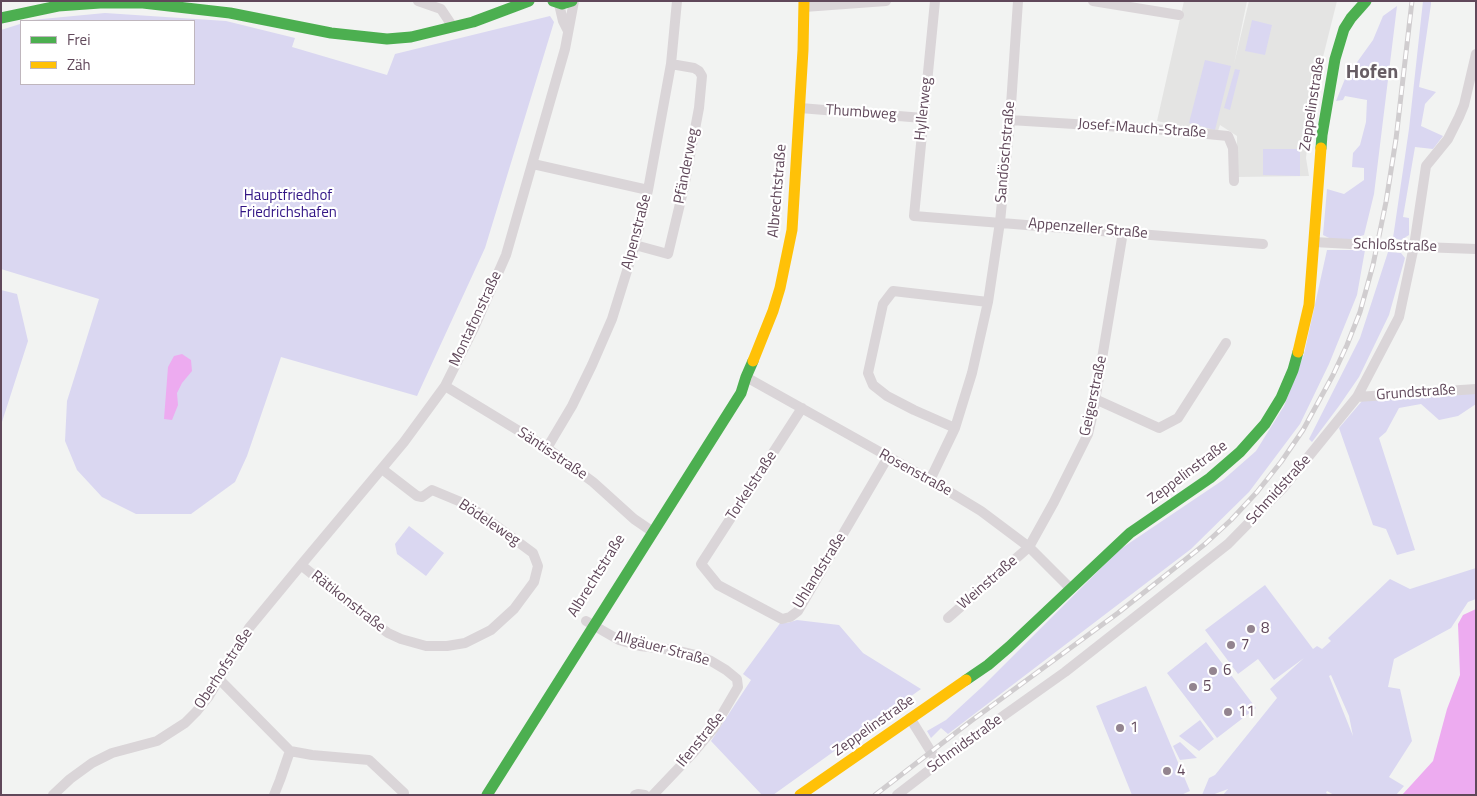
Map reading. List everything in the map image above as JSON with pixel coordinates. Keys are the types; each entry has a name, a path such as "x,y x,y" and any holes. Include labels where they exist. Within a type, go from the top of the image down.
{"main road":[{"path":"556,2 568,3 573,1"},
{"name":"Zeppelinstraße","path":"800,795 988,665 1130,533 1218,472 1240,452 1265,424 1281,398 1293,370 1309,305 1322,134 1335,59 1344,29 1366,1"},
{"path":"1,18 58,6 100,3 143,3 230,13 327,33 387,39 411,37 484,19 524,2"},
{"name":"Albrechtstraße","path":"477,795 590,623 736,385 746,376 759,349 773,311 792,230 800,108 804,4"},
{"name":"Albrechtstraße","path":"487,795 590,623"}],"street":[{"path":"418,1 441,9 453,27"},
{"name":"Montafonstraße","path":"300,565 404,442 445,386 474,328 506,255 565,49 573,1"},
{"name":"Alpenstraße","path":"547,448 572,406 612,319 635,245 648,190 672,64 677,1"},
{"path":"804,4 886,1"},
{"name":"Hyllerweg","path":"914,216 935,1"},
{"name":"Sandöschstraße","path":"930,480 955,428 972,373 988,302 1000,222 1010,120 1018,1"},
{"path":"1094,1 1179,15"},
{"path":"556,2 568,31"},
{"name":"Schmidstraße","path":"897,795 938,763 1065,672 1228,544 1283,488 1357,397 1399,317 1414,246 1426,166 1448,139 1459,117 1464,105 1476,54"},
{"name":"Pfänderweg","path":"635,245 668,254 684,187 702,76 694,68 672,64"},
{"name":"Thumbweg","path":"800,108 923,118"},
{"name":"Josef-Mauch-Straße","path":"1010,120 1154,129 1228,136 1233,148 1234,180"},
{"path":"533,164 648,190"},
{"name":"Appenzeller Straße","path":"914,216 1262,244"},
{"name":"Geigerstraße","path":"1028,547 1054,502 1088,434 1123,232"},
{"name":"Schloßstraße","path":"1314,242 1476,249"},
{"path":"955,428 914,410 887,396 872,385 868,373 883,304 893,292 988,302"},
{"path":"1095,398 1159,428 1178,418 1226,343"},
{"name":"Rosenstraße","path":"746,376 981,511 1028,547 1071,589"},
{"name":"Säntisstraße","path":"445,386 547,448 593,482 634,519 649,529"},
{"name":"Grundstraße","path":"1357,397 1476,389"},
{"name":"Torkelstraße","path":"701,564 802,408"},
{"name":"Uhlandstraße","path":"701,564 718,584 782,619 790,617 798,611 805,601 888,457"},
{"name":"Bödeleweg","path":"382,469 417,496 422,497 432,490 468,506 533,553 538,566"},
{"name":"Weinstraße","path":"948,618 1028,547"},
{"name":"Rätikonstraße","path":"300,565 388,633 426,646 447,646 466,643 491,630 514,609 534,582 538,566"},
{"name":"Oberhofstraße","path":"53,795 70,779 92,763 112,753 157,741 185,723 208,696 250,628 300,565"},
{"name":"Allgäuer Straße","path":"590,623 619,640 640,646 696,655 711,661 737,679"},
{"path":"219,679 290,751 369,760 404,793"},
{"name":"Ifenstraße","path":"653,795 694,753 714,728 738,687 737,679"},
{"path":"910,718 938,763"},
{"path":"274,795 290,751"},
{"path":"634,795 644,795"}],"shaded area":[{"path":"1184,1 1247,1 1234,64 1249,1 1337,1 1312,101 1315,119 1309,131 1306,158 1309,176 1237,177 1237,136 1220,125 1217,134 1157,121"},
{"path":"182,354 191,360 192,371 182,383 177,393 178,405 172,420 164,419 168,367 174,356"},
{"path":"1476,609 1476,795 1402,795 1433,761 1447,709 1460,675 1458,624 1463,615"}],"green space":[{"path":"1423,1 1431,1 1431,4 1419,87 1436,92 1425,104 1421,126 1443,136 1433,149 1415,147 1403,217 1409,218 1409,235 1401,240 1393,238 1409,129"},
{"path":"1397,6 1374,194 1364,235 1347,240 1333,240 1323,235 1327,189 1344,194 1364,180 1364,168 1352,167 1353,153 1360,145 1366,122 1367,100 1345,96 1343,100 1336,101 1347,74 1373,40 1383,16"},
{"name":"Hauptfriedhof Friedrichshafen","path":"105,13 226,21 295,38 292,47 387,75 395,54 550,16 554,22 485,248 417,396 281,357 247,456 235,482 191,514 136,514 102,497 77,470 65,441 67,401 99,299 1,269 1,30 20,24 20,85 195,85 195,20 32,20"},
{"path":"1252,20 1272,25 1265,55 1245,51"},
{"path":"1205,60 1231,66 1215,130 1189,123"},
{"path":"1235,69 1240,70 1230,110 1224,108"},
{"path":"1263,149 1300,149 1300,176 1263,175"},
{"path":"1327,250 1365,250 1357,295 1329,364 1300,424 1249,492 1191,549 948,734 941,728 931,738 927,731 946,720 983,686 1119,550 1223,480 1256,451 1284,406 1304,354"},
{"path":"1388,252 1401,253 1405,258 1389,315 1359,377 1312,442 1309,439 1360,338"},
{"path":"1,290 17,294 28,341 1,425"},
{"path":"1476,392 1476,404 1458,416 1439,420 1421,404 1399,408 1386,432 1379,438 1415,550 1397,555 1386,529 1373,525 1339,428 1362,401"},
{"path":"409,526 444,553 426,576 397,554 395,544"},
{"path":"1476,568 1476,599 1468,602 1451,628 1394,659 1388,687 1400,689 1412,741 1389,777 1404,786 1396,795 1334,795 1327,791 1326,793 1330,795 1223,795 1228,789 1212,795 1202,795 1209,778 1215,775 1277,698 1270,689 1304,658 1274,680 1258,659 1238,674 1205,630 1265,585 1313,649 1317,646 1322,649 1331,641 1328,638 1390,579 1410,589","holes":["1331,675 1349,716 1353,736 1329,676"]},
{"path":"797,620 839,625 863,653 921,689 773,795 762,795 711,741 751,680 743,674 781,622 787,623"},
{"path":"1206,642 1256,708 1217,738 1167,673"},
{"path":"1146,686 1190,791 1181,795 1132,795 1096,706"},
{"path":"1200,720 1214,739 1199,751 1179,736"},
{"path":"1180,742 1197,758 1180,760 1173,746"}],"railway":[{"path":"875,795 971,721 1118,613 1205,544 1257,492 1303,430 1347,345 1360,312 1373,265 1396,139 1412,1"}],"traffic: fast":[{"path":"1,18 58,6 100,3 143,3 230,13 331,33 387,39 411,37 473,22 529,1"},
{"path":"553,1 562,4 572,1"},
{"path":"1321,148 1335,59 1344,29 1366,1"},
{"path":"966,680 1009,647 1130,533 1210,478 1240,452 1265,424 1281,398 1293,370 1298,352"},
{"path":"487,795 741,393 753,361"}],"traffic: slow":[{"path":"753,361 780,288 792,230 803,50 804,1"},
{"path":"1298,352 1309,305 1321,148"},
{"path":"800,795 966,680"}],"place":[{"name":"8","path":"1251,629"},
{"name":"7","path":"1231,645"},
{"name":"6","path":"1213,671"},
{"name":"5","path":"1193,687"},
{"name":"11","path":"1228,712"},
{"name":"1","path":"1120,728"},
{"name":"4","path":"1167,771"}],"district":[{"name":"Hofen","path":"1372,73"}]}
